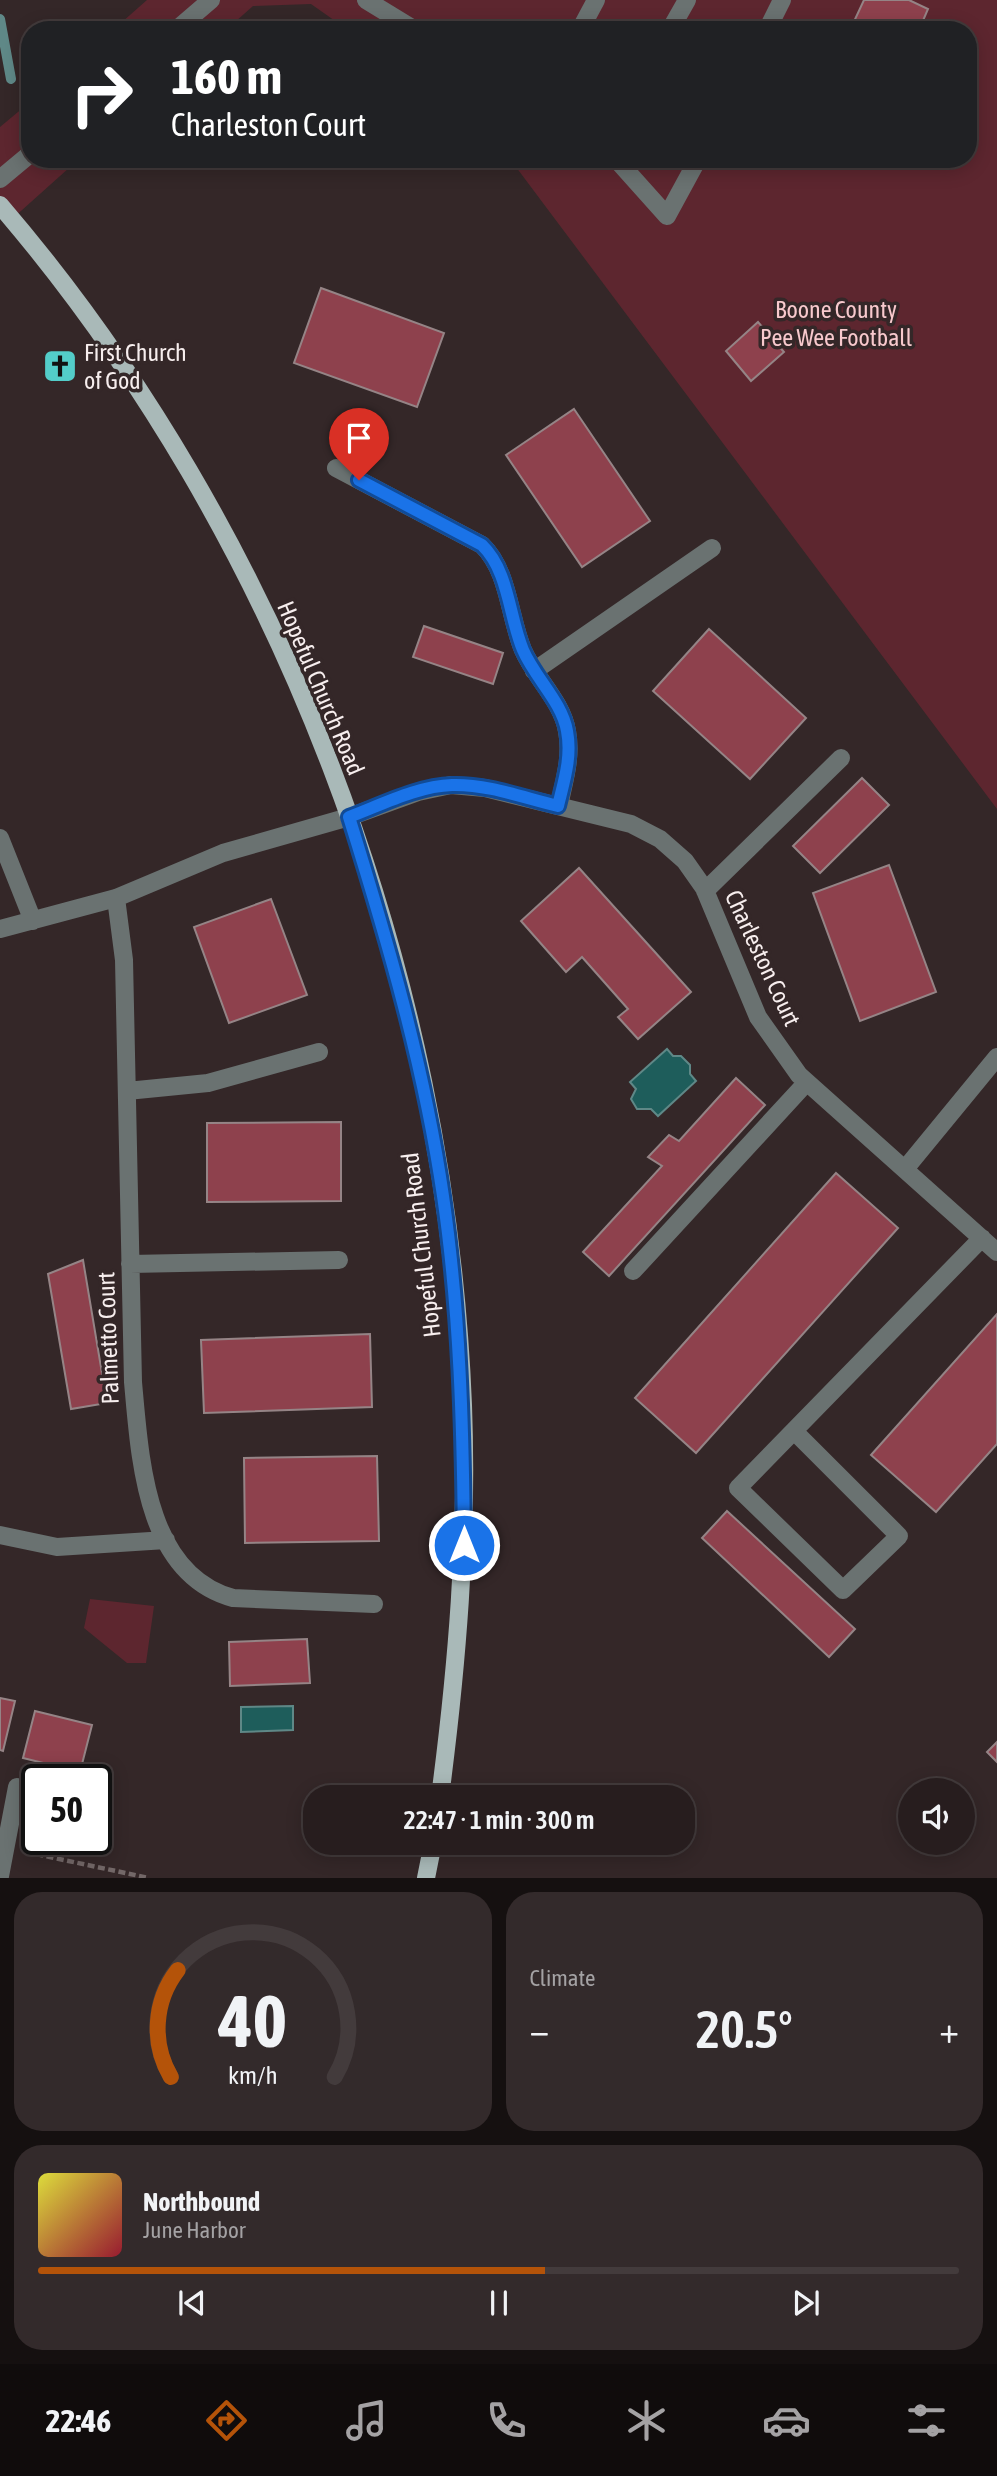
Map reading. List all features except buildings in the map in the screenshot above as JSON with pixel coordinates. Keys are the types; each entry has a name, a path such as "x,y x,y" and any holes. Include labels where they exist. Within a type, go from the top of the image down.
{"main road":[{"name":"Hopeful Church Road","path":"0,205 92,323 151,411 205,501 265,617 312,722 349,817 392,954 425,1091 452,1264 463,1404 464,1545 455,1685 442,1785"},
{"path":"426,1878 431,1855"}],"street":[{"path":"186,21 211,0"},
{"path":"366,0 400,21"},
{"path":"585,21 596,0"},
{"path":"675,21 687,0"},
{"path":"772,21 782,0"},
{"path":"0,179 21,162"},
{"path":"624,168 667,216 693,168"},
{"path":"336,468 482,545 490,554 498,568 523,649 560,710 567,729 569,758 558,806"},
{"path":"534,671 712,548"},
{"path":"705,891 841,758"},
{"name":"Charleston Court","path":"349,817 418,792 451,785 485,788 631,824 660,839 685,861 705,891 758,1017 777,1047 807,1082 997,1252"},
{"path":"0,929 116,898 223,853 349,817"},
{"path":"0,838 33,921"},
{"name":"Palmetto Court","path":"116,898 124,960 132,1382 139,1447 156,1518 178,1563 191,1578 220,1595 233,1598 374,1604"},
{"path":"127,1091 208,1083 319,1052"},
{"path":"905,1169 997,1057"},
{"path":"633,1271 807,1082"},
{"path":"794,1431 899,1536 843,1590 738,1488 982,1238"},
{"path":"130,1264 339,1260"},
{"path":"0,1535 57,1547 166,1540"},
{"path":"0,1876 6,1848 8,1786"}],"path":[{"path":"6,1848 149,1878"}],"green space":[{"name":"Boone County Pee Wee Football","path":"147,0 997,0 997,809 517,168 977,168 977,21 335,21 311,4 253,6 236,21 123,21"},
{"path":"21,110 21,168 69,168 12,219 0,205 0,127"},
{"path":"90,1599 154,1606 146,1663 127,1663 84,1628"}],"water":[{"path":"667,1049 673,1056 681,1056 690,1065 690,1074 696,1081 658,1116 651,1109 637,1109 631,1099 636,1089 630,1082"},
{"path":"293,1706 293,1730 241,1732 241,1707"}],"waterway":[{"path":"0,19 11,79"}],"place":[{"name":"First Church of God","path":"60,366"}],"route":[{"path":"359,480 482,545 490,554 498,568 523,649 536,675 560,710 567,729 569,758 558,806 485,788 451,785 418,792 349,817 392,954 425,1091 443,1195 452,1264 463,1404 464,1545"}]}
